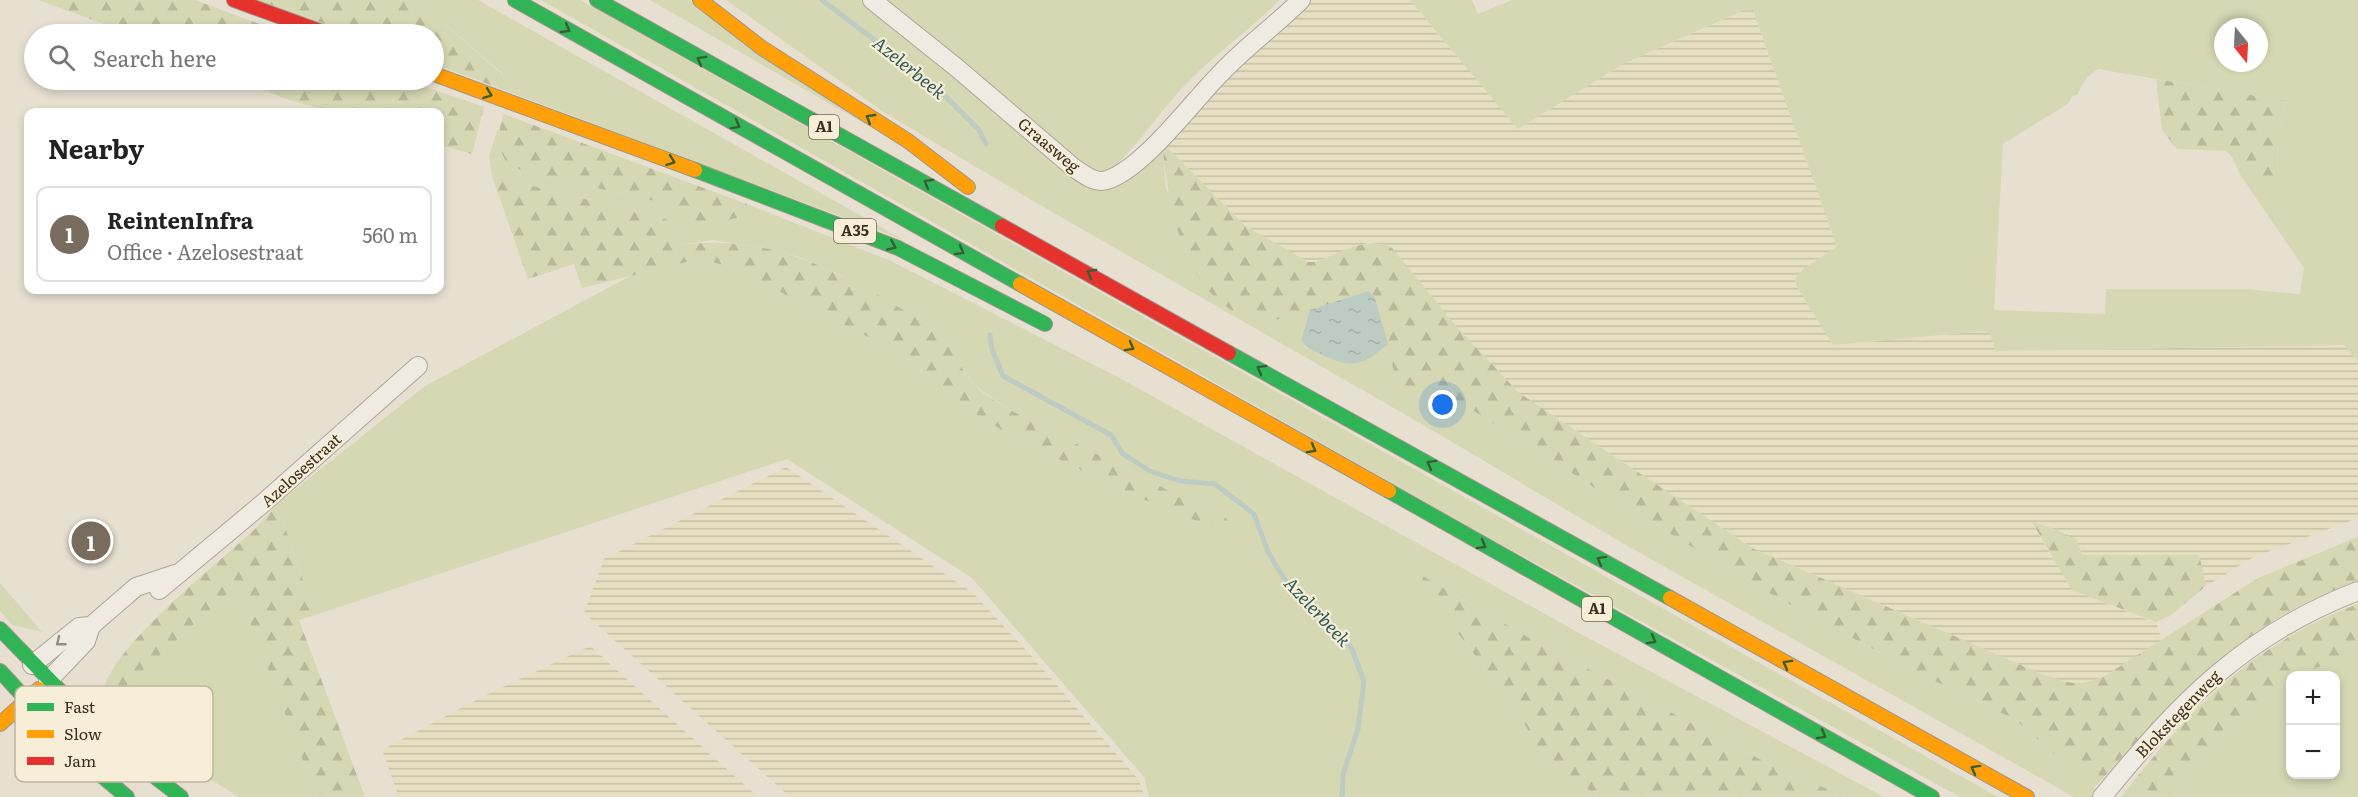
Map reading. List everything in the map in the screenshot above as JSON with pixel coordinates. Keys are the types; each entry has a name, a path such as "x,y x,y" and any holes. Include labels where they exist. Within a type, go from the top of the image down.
{"main road":[{"path":"234,0 300,24"},
{"name":"A1","path":"515,0 1932,797"},
{"name":"A1","path":"597,0 1053,252 2027,797"},
{"path":"700,0 762,48 908,141 1053,252"},
{"name":"A35","path":"444,78 789,205 898,248 1061,333"},
{"path":"1209,407 1261,421"},
{"path":"0,629 53,686"},
{"name":"Azelosestraat","path":"5,686 32,665"},
{"path":"0,671 5,686"},
{"name":"Azelosestraat","path":"42,686 48,681"},
{"name":"Azelosestraat","path":"0,724 15,710"},
{"path":"109,782 127,797"},
{"path":"160,782 181,797"}],"street":[{"name":"Graasweg","path":"872,0 971,79 1074,168 1087,177 1101,181 1113,178 1159,141 1220,73 1301,0"},
{"name":"Azelosestraat","path":"159,590 418,366"},
{"name":"Azelosestraat","path":"48,681 86,641 91,626 136,586 182,572"},
{"name":"Blokstegenweg","path":"2102,797 2150,739 2214,674 2245,650 2298,618 2358,591"},
{"name":"Azelosestraat","path":"32,665 79,627 91,626"}],"shaded area":[{"path":"1310,0 1410,0 1518,129 1623,64 1744,10 1753,10 1837,247 1803,269 1795,279 1797,287 1833,345 1984,331 1990,333 1996,351 2344,345 2358,361 2358,518 2254,557 2206,586 2199,555 2081,555 2032,523 2072,590 2156,623 2162,640 2105,676 2074,685 2044,675 1752,548 1519,393 1456,326 1392,248 1370,242 1315,262 1308,262 1244,225 1162,142 1205,95"},
{"path":"786,467 973,593 1035,660 1138,779 1145,797 790,797 584,613 604,559"},
{"path":"590,646 758,797 399,797 382,750 484,696"}],"green space":[{"path":"38,0 195,0 259,24 104,24"},
{"path":"258,0 417,0 503,75 496,87 444,68 444,24 325,24"},
{"path":"417,0 478,0 904,240 496,87 503,74"},
{"path":"541,0 580,0 1998,797 1960,797 1468,526"},
{"path":"650,0 689,0 870,127"},
{"path":"726,0 865,0 1099,190 1122,183 1162,142 1166,190 1287,317 1310,310 1301,340 1305,347 1315,350 1377,353 1388,344 1400,390 1423,372 1458,401 1617,502 1776,597 1912,670 2016,720 2094,788 2109,797 2074,797 1624,544 885,113"},
{"path":"882,0 1280,0 1187,83 1134,146 1099,180 1032,119"},
{"path":"1410,0 1472,0 1478,14 1512,0 2358,0 2358,361 2344,345 1996,351 1990,333 1984,331 1833,345 1797,287 1795,279 1803,269 1837,247 1753,10 1744,10 1623,64 1518,129","holes":["2098,69 2286,101 2278,137 2277,176 2241,176 2304,268 2300,294 2245,289 2106,289 2105,314 1994,310 2003,144 2069,103 2072,96 2077,95 2087,77"]},
{"path":"2156,79 2286,101 2278,137 2277,176 2241,176 2231,155 2226,151 2177,149 2162,130"},
{"path":"266,90 435,90 484,107 472,154 444,146 444,108 317,108 283,98"},
{"path":"504,114 747,204 737,218 700,225 664,203 525,172 513,167 503,157 499,132"},
{"path":"498,128 501,151 525,172 664,203 701,225 747,204 891,261 1116,376 1581,634 1884,797 1846,797 1773,766 1524,635 1420,574 1454,628 1512,703 1540,750 1597,797 1149,797 1144,777 972,578 787,459 315,615 277,504 425,386 632,275 699,259 732,267 909,358 975,414 1017,439 1133,495 1219,509 1193,503 1012,411 974,385 939,335 925,323 839,274 799,257 761,247 712,240 682,245 674,227 666,219 492,176 489,156"},
{"path":"1162,142 1244,225 1308,262 1316,262 1364,244 1383,244 1392,248 1456,326 1519,393 1752,548 2044,675 2075,683 2088,682 2105,676 2258,578 2358,537 2358,581 2317,598 2279,618 2212,666 2152,724 2094,788 2016,720 1912,670 1776,597 1617,502 1458,401 1423,373 1419,374 1416,392 1408,394 1399,390 1374,295 1368,291 1300,314 1273,320 1262,320 1236,312 1214,297 1198,276 1185,251 1169,195"},
{"path":"492,176 666,219 674,227 682,245 737,244 763,248 814,264 864,287 932,328 948,345 974,385 987,396 1193,503 1219,509 1241,539 1133,495 1017,439 975,414 909,358 732,267 699,259 582,288 574,264 528,279"},
{"path":"277,504 315,615 299,620 365,797 317,797 236,586 126,686 104,686 115,665 162,612 256,528"},
{"path":"2032,522 2055,529 2077,540 2082,555 2199,555 2206,586 2170,616 2156,622 2072,590"},
{"path":"1418,573 1524,635 1773,766 1846,797 1597,797 1540,750 1512,703 1454,628"},
{"path":"0,583 42,632 12,625 0,611"},
{"path":"236,585 317,797 239,797 213,781 213,686 126,686"},
{"path":"2358,604 2358,651 2309,671 2286,671 2286,684 2243,718 2208,750 2183,783 2177,797 2121,797 2198,707 2225,682 2285,639"},
{"path":"2358,651 2358,797 2177,797 2183,783 2208,750 2243,718 2286,684 2286,779 2340,779 2340,671 2309,671"}],"water":[{"path":"1368,291 1374,295 1388,344 1379,352 1355,363 1339,362 1303,343 1301,340 1310,310"}],"waterway":[{"name":"Azelerbeek","path":"822,0 936,87 979,130 986,144"},
{"name":"Azelerbeek","path":"990,335 992,350 1003,376 1111,435 1123,454 1150,471 1180,481 1215,484 1254,514 1268,552 1288,585 1312,602 1351,647 1364,681 1358,729 1343,774 1342,797"}],"traffic: fast":[{"path":"515,0 1020,284"},
{"path":"597,0 1002,226"},
{"path":"695,170 898,248 1045,324"},
{"path":"1229,353 1670,598"},
{"path":"1389,491 1932,797"},
{"path":"0,629 55,686"},
{"path":"0,671 15,687"},
{"path":"109,782 127,797"},
{"path":"162,782 181,797"}],"traffic: slow":[{"path":"700,0 762,48 908,141 968,187"},
{"path":"444,78 695,170"},
{"path":"1020,284 1389,491"},
{"path":"1670,598 2027,797"},
{"path":"0,724 15,711"}],"traffic: jam":[{"path":"234,0 300,24"},
{"path":"1002,226 1229,353"}],"place":[{"name":"ReintenInfra","path":"91,541"}]}
